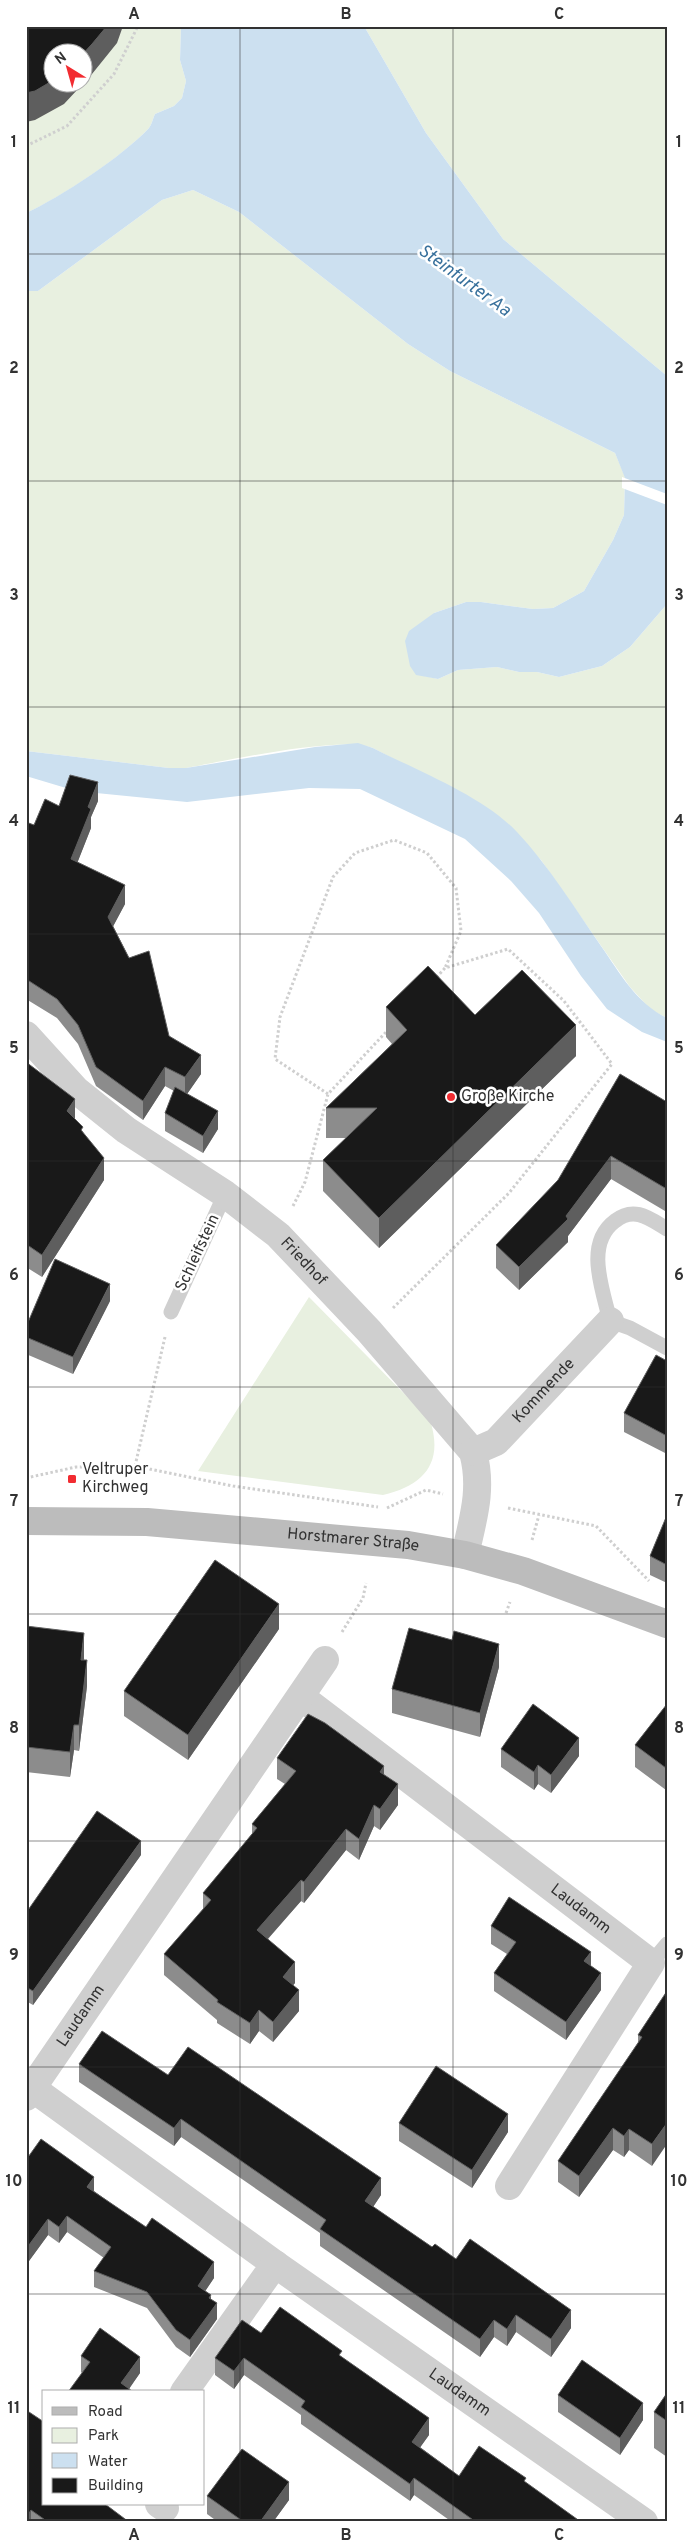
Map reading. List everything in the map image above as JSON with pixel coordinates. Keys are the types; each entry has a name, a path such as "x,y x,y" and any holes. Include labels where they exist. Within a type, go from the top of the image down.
{"main road":[{"name":"Horstmarer Straße","path":"26,1521 148,1522 408,1544 465,1555 523,1571 667,1624"}],"street":[{"name":"Friedhof","path":"26,1035 76,1090 126,1130 225,1194 278,1234 369,1331 473,1452 478,1472 477,1502 465,1555"},
{"name":"Kommende","path":"473,1452 496,1442 610,1321"},
{"name":"Laudamm","path":"325,1660 301,1698 29,2093 644,2522"},
{"name":"Laudamm","path":"301,1698 659,1954 509,2186"},
{"path":"185,2390 275,2264"}],"lane":[{"name":"Schleifstein","path":"171,1312 225,1194"},
{"path":"667,1229 646,1216 634,1213 620,1216 603,1233 599,1243 598,1260 610,1321 630,1328 667,1348"}],"path":[{"path":"26,146 67,126 114,74 138,26"},
{"path":"328,1094 276,1059 280,1017 333,877 355,853 394,840 426,853 456,888 461,931 445,968 432,982"},
{"path":"369,1331 510,1193 612,1064 564,1001 508,950 445,968"},
{"path":"278,1234 305,1182 328,1094 393,1024"},
{"path":"135,1466 171,1312"},
{"path":"26,1478 76,1467 135,1466 232,1486 388,1508 426,1490 596,1526 654,1586"},
{"path":"529,1549 539,1515"},
{"path":"325,1660 363,1598 366,1582"}],"green space":[{"path":"26,26 181,26 180,60 186,81 182,98 174,106 155,114 149,128 124,151 91,175 41,206 26,213"},
{"path":"364,26 667,26 667,376 503,239 426,133"},
{"path":"193,190 239,212 408,344 450,371 615,453 625,477 624,515 613,540 584,591 553,608 533,609 481,602 466,602 434,613 416,674 438,679 458,670 497,667 559,677 602,666 630,647 667,604 667,1018 651,1010 630,987 541,860 490,810 373,748 357,745 310,747 282,750 186,768 169,768 26,751 26,291 38,291 162,200"},
{"path":"309,1297 430,1420 434,1435 432,1460 420,1478 410,1485 383,1495 198,1471"}],"water":[{"name":"Steinfurter Aa","path":"181,26 364,26 426,133 503,239 667,376 667,604 630,647 602,666 559,677 497,667 458,670 438,679 416,675 410,666 405,641 409,631 434,613 466,602 481,602 533,609 553,608 584,591 613,540 624,515 625,478 615,453 450,371 408,344 239,212 193,190 162,200 38,291 26,291 26,213 108,163 149,128 155,114 174,106 182,98 186,81 180,60"},
{"path":"358,743 373,748 449,785 486,807 517,832 551,873 615,967 638,996 656,1012 667,1018 667,1042 642,1032 607,1009 581,976 539,913 511,881 465,839 360,789 309,788 187,802 76,791 26,776 26,751 169,768 186,768 315,747"}],"pier":[{"path":"622,477 667,494 667,505 622,488"}],"building":[{"path":"26,26 107,26 92,44 92,42 42,42 42,87 26,93"},
{"path":"70,775 98,782 88,807 91,809 71,859 125,885 108,917 129,958 149,951 169,1036 201,1055 185,1077 165,1067 143,1101 96,1067 78,1025 57,999 26,979 26,822 34,825 45,799 59,806"},
{"name":"Große Kirche","path":"428,966 475,1015 522,970 576,1025 379,1218 323,1160 377,1108 326,1108 407,1030 386,1007"},
{"path":"26,1062 75,1099 67,1111 83,1127 81,1130 104,1158 42,1255 26,1244"},
{"path":"620,1074 667,1102 667,1185 665,1188 611,1156 566,1216 568,1219 519,1267 496,1245 558,1180"},
{"path":"175,1087 218,1111 203,1136 165,1113"},
{"path":"55,1259 110,1284 73,1357 26,1337 26,1327"},
{"path":"656,1355 667,1361 667,1436 624,1413"},
{"path":"667,1515 667,1565 650,1556"},
{"path":"215,1560 279,1604 188,1735 124,1691"},
{"path":"26,1626 84,1633 81,1660 87,1660 79,1725 74,1725 70,1752 26,1747"},
{"path":"409,1628 452,1640 454,1631 499,1644 480,1713 392,1689"},
{"path":"533,1704 579,1738 551,1775 538,1765 534,1772 501,1749"},
{"path":"667,1704 667,1768 666,1768 635,1745"},
{"path":"308,1714 325,1723 384,1766 380,1772 398,1784 380,1809 374,1805 359,1839 346,1829 304,1882 301,1880 257,1930 295,1962 283,1977 299,1990 273,2022 259,2010 250,2023 217,2002 218,2000 164,1954 211,1900 203,1893 257,1828 252,1824 296,1771 277,1758"},
{"path":"97,1811 141,1841 33,1991 26,1987 26,1913"},
{"path":"509,1897 591,1952 584,1961 601,1973 566,2022 494,1973 516,1942 491,1926"},
{"path":"667,1991 667,2123 652,2144 629,2129 624,2136 613,2128 579,2176 558,2161 642,2037 638,2035"},
{"path":"102,2031 168,2075 188,2047 381,2178 365,2201 432,2247 435,2244 456,2259 470,2239 571,2310 551,2339 516,2315 507,2329 494,2320 480,2339 320,2229 326,2220 181,2119 174,2128 79,2064"},
{"path":"436,2066 508,2114 472,2170 399,2123"},
{"path":"41,2139 94,2177 87,2187 146,2227 152,2218 214,2262 198,2286 211,2295 209,2298 217,2303 190,2340 176,2330 147,2292 94,2271 111,2247 67,2216 59,2227 48,2219 29,2245 26,2244 26,2160"},
{"path":"280,2307 342,2351 339,2355 429,2418 412,2442 459,2476 479,2446 526,2478 524,2481 581,2522 476,2522 414,2478 410,2484 301,2407 305,2401 244,2358 234,2371 215,2358 242,2320 261,2333"},
{"path":"100,2328 140,2357 121,2383 131,2390 69,2390 90,2362 81,2356"},
{"path":"582,2360 643,2403 620,2438 558,2395"},
{"path":"667,2393 667,2421 654,2412"},
{"path":"26,2410 42,2421 42,2506 108,2506 129,2522 48,2522 31,2510 26,2518"},
{"path":"242,2449 289,2482 260,2522 244,2522 207,2496"}],"place":[{"name":"Große Kirche","path":"451,1097"},
{"name":"Veltruper Kirchweg","path":"72,1479"}]}
